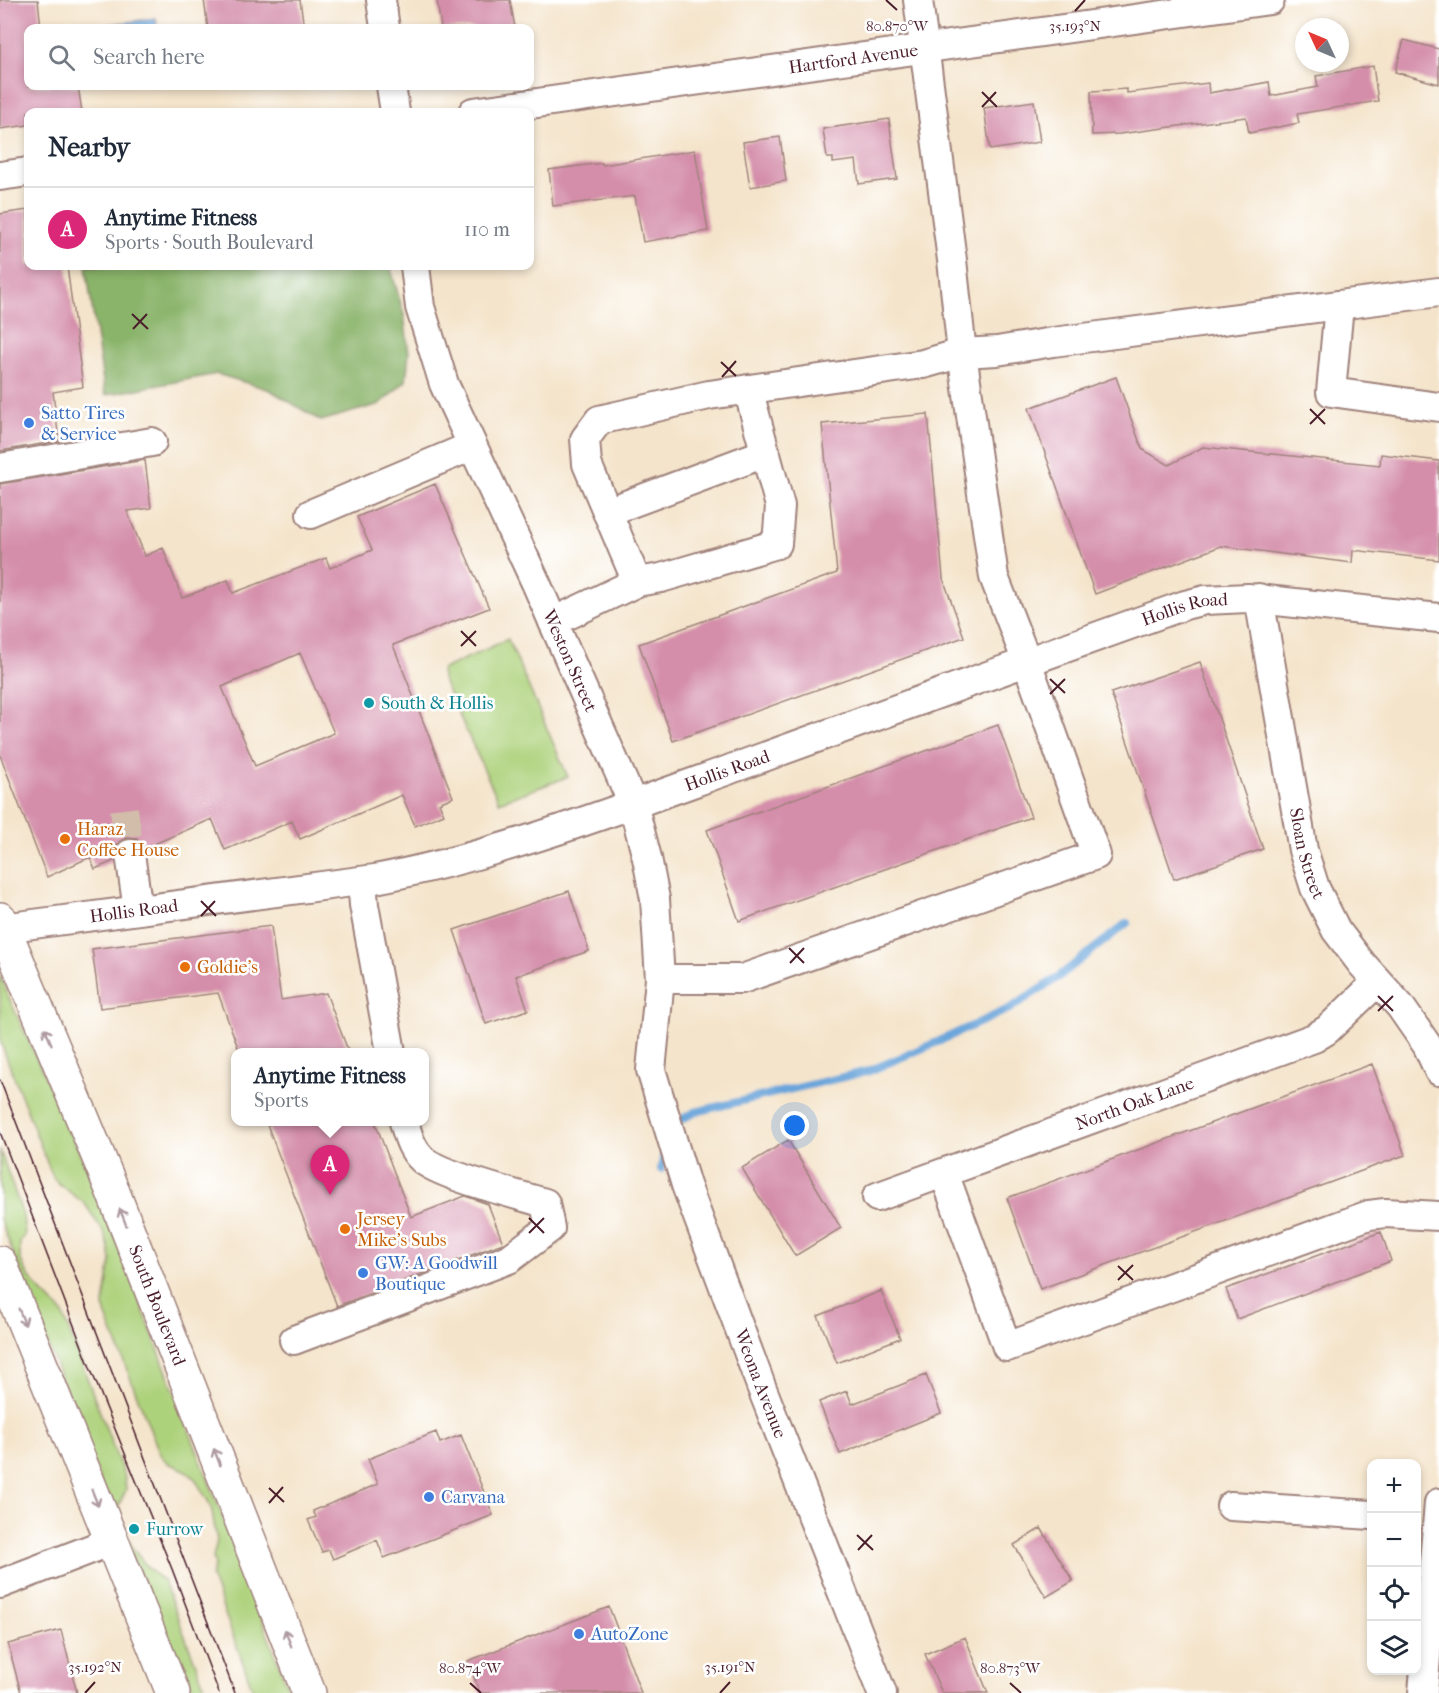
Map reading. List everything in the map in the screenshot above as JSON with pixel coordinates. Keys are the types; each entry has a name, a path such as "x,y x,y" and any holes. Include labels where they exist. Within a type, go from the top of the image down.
{"main road":[{"name":"South Boulevard","path":"2,924 111,1187 309,1693"},
{"path":"0,1263 173,1693"}],"street":[{"path":"381,0 384,24"},
{"path":"660,979 742,979 1096,855 994,577 962,353 918,0"},
{"name":"Hartford Avenue","path":"501,108 1270,0"},
{"path":"392,90 395,108"},
{"path":"0,176 24,173"},
{"name":"Weston Street","path":"415,270 420,306 444,384 633,804 655,899 660,979 651,1070"},
{"path":"637,582 587,464 585,439 599,420 709,395 923,364 962,353 997,351 1439,292"},
{"path":"1339,305 1331,392 1439,407"},
{"path":"553,622 637,582 661,578 777,544 780,506 748,389"},
{"path":"0,468 152,442"},
{"path":"310,514 472,447"},
{"path":"607,512 765,453"},
{"name":"Hollis Road","path":"2,924 138,910 418,871 503,848 633,804 1185,605 1205,600 1259,598 1439,618"},
{"name":"Sloan Street","path":"1259,598 1304,850 1316,888 1336,930 1377,982 1400,1006 1420,1035 1439,1071"},
{"path":"130,854 138,910"},
{"path":"362,880 364,905 390,1048"},
{"name":"North Oak Lane","path":"877,1197 1314,1038 1327,1030 1377,982"},
{"name":"Weona Avenue","path":"651,1070 686,1185 761,1386 882,1693"},
{"path":"294,1340 509,1259 550,1228 545,1203 449,1173 423,1160 410,1143 405,1126"},
{"path":"944,1173 1006,1347 1369,1215 1385,1213 1439,1216"},
{"path":"1231,1506 1367,1515"},
{"path":"1423,1693 1431,1514"},
{"path":"0,1584 112,1541"}],"green space":[{"path":"87,270 391,270 404,315 409,353 406,381 380,404 321,421 270,390 217,374 105,395"},
{"path":"508,639 568,777 499,802 442,678 441,670"},
{"path":"0,974 97,1190 290,1693 254,1693 211,1576 215,1565 213,1557 217,1541 211,1506 195,1479 185,1470 168,1463 161,1456 105,1313 104,1304 111,1260 104,1233 85,1204 54,1179 0,1041"},
{"path":"0,1150 23,1215 25,1234 20,1242 20,1258 26,1272 38,1288 62,1312 125,1478 126,1490 119,1505 123,1527 134,1550 148,1568 164,1582 207,1693 195,1693 115,1520 0,1219"}],"water":[{"path":"156,18 157,24 115,24"}],"building":[{"path":"0,0 38,0 41,24 24,24 24,90 79,90 81,108 24,108 24,126 0,129"},
{"path":"204,0 300,0 303,24 207,24"},
{"path":"437,0 510,0 514,24 440,24"},
{"path":"1404,40 1439,49 1439,84 1395,72"},
{"path":"1373,66 1378,101 1297,114 1299,123 1249,133 1246,117 1119,134 1092,135 1091,91 1127,89 1127,93 1208,83 1209,93 1269,82 1271,96 1318,87 1316,76"},
{"path":"1034,101 1040,142 990,150 984,108"},
{"path":"889,119 897,179 859,184 856,160 833,163 833,158 827,158 823,129"},
{"path":"780,137 786,181 750,187 743,142"},
{"path":"695,150 708,231 643,242 635,196 553,206 549,170 602,163 603,165"},
{"path":"24,211 24,270 68,270 83,387 53,392 59,441 0,451 0,214"},
{"path":"1116,377 1142,449 1169,465 1203,447 1380,465 1381,454 1439,461 1439,560 1353,550 1352,563 1221,546 1095,594 1029,408"},
{"path":"928,414 943,578 964,637 673,741 639,644 837,573 822,424"},
{"name":"South & Hollis","path":"145,460 151,508 127,511 145,556 163,548 182,598 228,580 233,593 326,558 330,568 372,550 357,517 435,484 489,608 393,645 453,797 439,803 444,814 415,826 402,795 300,839 292,821 225,850 212,819 145,848 137,839 127,838 115,847 114,861 95,869 90,857 47,877 0,755 0,484","holes":["300,653 334,733 255,766 222,687"]},
{"path":"1200,662 1263,849 1174,879 1111,693"},
{"path":"998,725 1031,817 739,921 707,830"},
{"path":"569,891 589,951 516,976 528,1010 486,1024 454,930"},
{"name":"Goldie's","path":"271,926 281,1000 326,993 347,1048 238,1048 218,993 100,1008 92,949"},
{"path":"1372,1064 1405,1155 1040,1289 1007,1198"},
{"path":"268,1126 377,1126 411,1217 465,1196 488,1204 503,1243 337,1306"},
{"path":"788,1140 841,1228 795,1256 742,1168"},
{"path":"1381,1232 1391,1261 1237,1319 1226,1289"},
{"path":"881,1291 900,1338 837,1363 818,1316"},
{"path":"926,1375 941,1413 840,1454 819,1402 847,1391 852,1404"},
{"name":"Carvana","path":"436,1432 440,1443 461,1435 493,1515 384,1558 377,1540 333,1559 329,1550 322,1552 308,1520 316,1517 313,1511 378,1484 368,1459"},
{"path":"1041,1528 1073,1581 1046,1597 1014,1545"},
{"name":"AutoZone","path":"609,1607 641,1693 480,1693 468,1661"},
{"path":"61,1630 77,1693 21,1693 8,1644"},
{"path":"965,1637 988,1693 942,1693 925,1654"}],"waterway":[{"path":"673,1124 695,1112 869,1071 935,1043 1011,1008 1057,978 1127,923"},
{"path":"661,1169 665,1149"}],"tunnel":[{"path":"124,809 130,854"}],"tram line":[{"path":"0,1080 235,1693"},
{"path":"0,1132 219,1693"}],"place":[{"name":"Satto Tires & Service","path":"29,423"},
{"name":"South & Hollis","path":"369,703"},
{"name":"Haraz Coffee House","path":"65,839"},
{"name":"Goldie's","path":"185,967"},
{"name":"Anytime Fitness","path":"330,1195"},
{"name":"Jersey Mike's Subs","path":"345,1229"},
{"name":"GW: A Goodwill Boutique","path":"363,1273"},
{"name":"Carvana","path":"429,1497"},
{"name":"Furrow","path":"134,1529"},
{"name":"AutoZone","path":"579,1634"}]}
